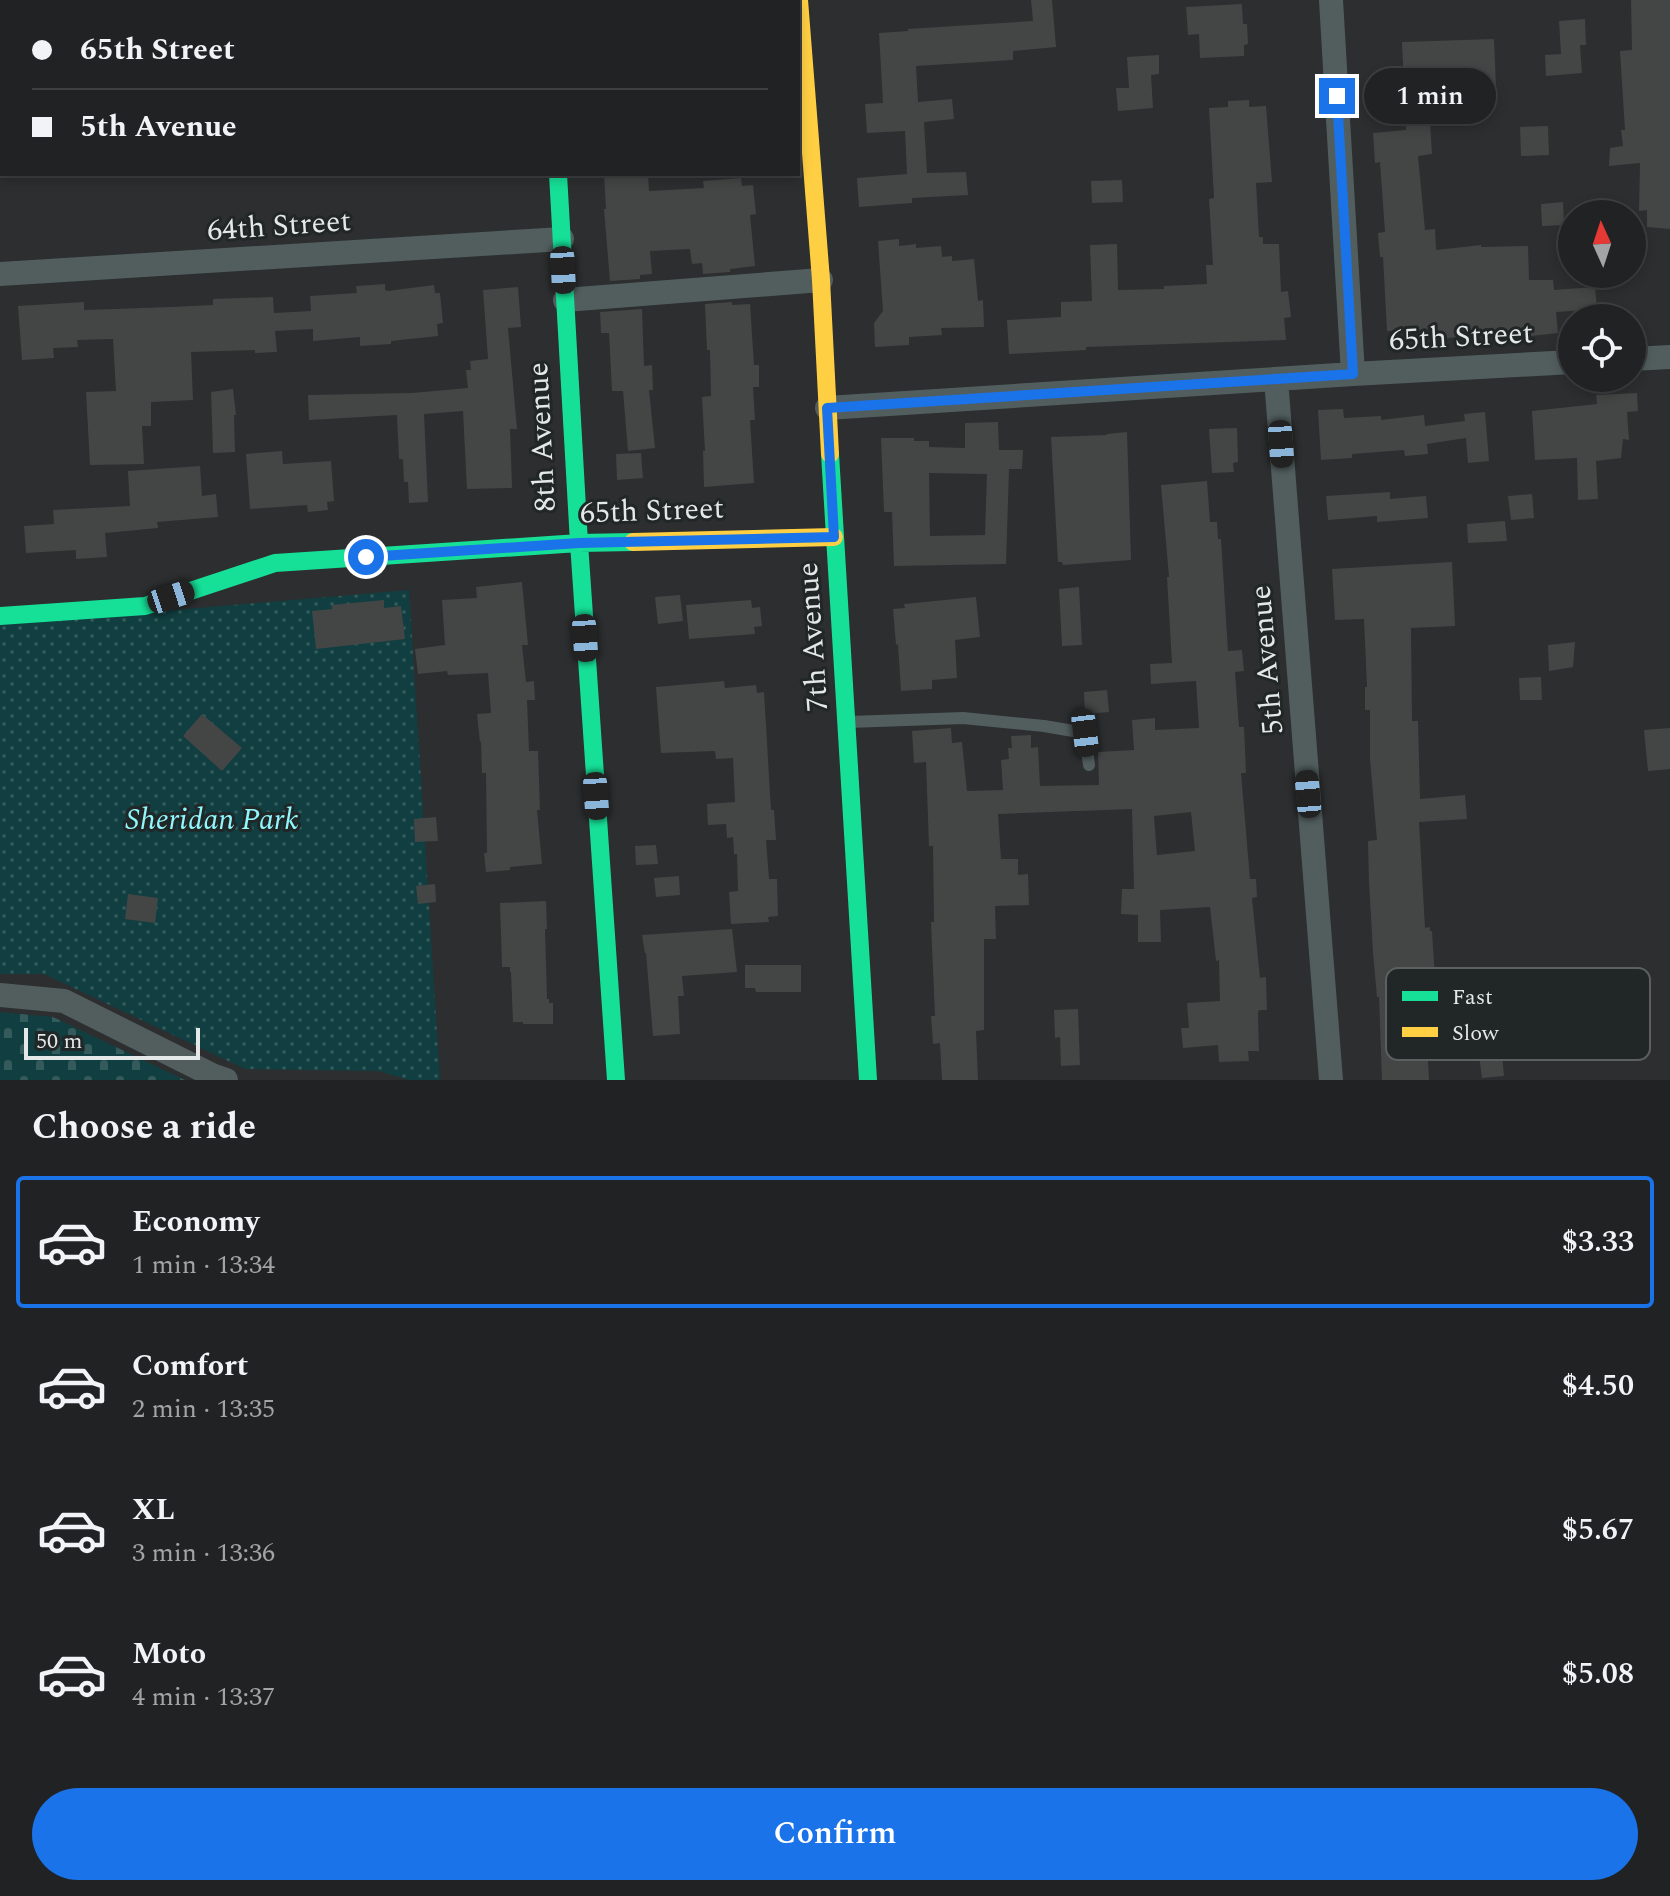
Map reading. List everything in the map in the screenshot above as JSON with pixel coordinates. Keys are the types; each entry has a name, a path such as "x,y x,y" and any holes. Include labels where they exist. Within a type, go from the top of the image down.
{"street":[{"path":"1331,0 1353,374"},
{"name":"7th Avenue","path":"800,13 821,280 868,1080"},
{"name":"8th Avenue","path":"558,176 579,543 616,1080"},
{"name":"64th Street","path":"0,274 562,239"},
{"path":"565,300 821,280"},
{"path":"1646,358 1670,357"},
{"name":"65th Street","path":"827,408 1558,363"},
{"name":"5th Avenue","path":"1276,379 1331,1080"},
{"name":"65th Street","path":"0,616 145,606 275,563 579,543 834,537"},
{"path":"0,995 64,1001 226,1080"}],"lane":[{"path":"845,722 963,718 1085,733 1089,765"}],"green space":[{"name":"Sheridan Park","path":"409,590 440,1080 409,1080 378,1071 245,1069 44,974 0,974 0,625"},
{"path":"0,1012 53,1017 185,1080 0,1080"}],"building":[{"path":"1031,0 1052,0 1056,47 1013,51 1013,60 916,66 918,102 952,99 954,119 924,122 927,173 966,172 968,195 912,198 912,203 859,207 857,178 907,174 905,131 867,133 865,104 883,103 879,33 1033,21"},
{"path":"1631,0 1670,0 1670,229 1647,227 1646,200 1639,200 1640,163 1609,166 1610,148 1623,146 1621,130 1625,130 1620,51 1632,50"},
{"path":"1242,4 1248,44 1244,45 1244,56 1200,58 1199,34 1188,35 1186,7"},
{"path":"1585,19 1586,45 1580,45 1582,73 1546,76 1545,55 1561,54 1559,21"},
{"path":"1494,39 1496,87 1441,88 1442,106 1429,106 1432,154 1418,156 1425,230 1435,229 1436,250 1481,245 1528,246 1529,280 1553,280 1554,290 1595,288 1597,304 1558,304 1558,333 1434,339 1434,329 1387,331 1383,257 1380,257 1378,233 1385,232 1380,162 1375,163 1373,133 1406,130 1402,42"},
{"path":"1159,55 1159,74 1151,75 1153,108 1118,111 1116,88 1129,88 1127,57"},
{"path":"1249,100 1249,107 1266,106 1272,182 1256,183 1259,237 1263,237 1263,244 1279,244 1281,292 1288,291 1291,317 1284,318 1286,340 1086,347 1086,350 1009,354 1007,320 1061,317 1061,302 1092,301 1090,245 1117,244 1118,290 1207,284 1206,265 1213,265 1209,199 1214,198 1209,108 1228,107 1228,101"},
{"path":"1548,126 1549,155 1521,156 1520,127"},
{"path":"604,176 648,176 649,191 704,188 703,181 741,178 742,186 753,185 756,214 750,215 755,266 703,274 702,263 692,264 690,249 650,251 652,274 640,275 640,279 610,281"},
{"path":"1122,180 1123,202 1092,203 1091,181"},
{"path":"1558,202 1558,225 1542,226 1541,204"},
{"path":"899,239 899,246 941,246 942,257 952,256 952,261 974,259 978,301 983,300 984,327 941,328 942,335 909,337 909,345 875,347 874,323 883,311 878,241"},
{"path":"385,284 388,291 434,285 435,293 440,293 443,323 437,324 438,336 360,346 360,337 313,341 313,329 275,331 277,352 191,352 193,400 151,402 151,426 142,426 144,464 90,465 86,392 116,391 113,339 77,340 78,347 53,348 54,358 22,360 18,306 84,302 84,310 172,307 213,305 213,299 273,297 274,313 311,311 310,296 357,293 356,286"},
{"path":"518,287 521,327 508,328 517,429 510,429 512,488 467,489 463,411 424,414 428,502 409,503 403,459 399,459 397,415 309,420 308,395 412,393 468,388 466,370 471,370 470,361 488,359 483,290"},
{"path":"732,302 732,305 750,304 754,365 759,365 759,387 753,387 755,420 750,420 754,483 704,487 702,397 711,396 705,304"},
{"path":"642,309 644,366 652,365 653,390 649,390 655,448 628,451 623,391 612,391 609,333 601,333 600,312"},
{"path":"233,389 235,452 213,453 211,392"},
{"path":"1637,393 1638,411 1627,412 1629,440 1623,439 1621,458 1596,461 1598,499 1578,500 1577,458 1535,460 1532,411 1597,404 1596,395"},
{"path":"1343,409 1344,418 1381,416 1381,420 1424,415 1425,426 1465,421 1464,414 1485,412 1489,461 1468,463 1466,438 1427,444 1428,454 1405,456 1404,450 1321,460 1318,410"},
{"path":"998,422 999,450 1023,450 1022,469 1009,469 1006,564 894,566 892,512 884,512 881,438 914,438 914,441 929,441 929,447 965,448 965,423","holes":["929,473 987,474 985,535 930,536"]},
{"path":"1237,428 1238,462 1233,463 1234,472 1212,473 1209,429"},
{"path":"1127,432 1131,560 1063,565 1058,562 1051,437"},
{"path":"282,451 283,464 331,461 334,501 327,502 328,510 308,512 307,505 250,509 246,454"},
{"path":"641,453 643,478 617,480 616,454"},
{"path":"200,466 202,496 216,494 218,517 157,522 158,528 105,533 107,557 76,559 76,550 26,553 24,526 54,524 53,510 130,506 128,471"},
{"path":"1207,481 1210,522 1217,522 1218,539 1221,539 1228,651 1242,650 1244,671 1235,672 1239,727 1244,727 1246,773 1241,773 1250,879 1256,879 1257,897 1252,898 1260,978 1266,977 1267,1010 1259,1010 1258,1013 1259,1051 1248,1051 1249,1061 1219,1062 1218,1045 1183,1048 1181,1028 1189,1028 1187,1003 1220,1001 1219,960 1216,961 1210,907 1160,910 1161,942 1138,942 1138,915 1121,914 1122,889 1134,889 1132,809 998,814 1001,859 1018,859 1018,875 1028,874 1029,905 995,906 996,939 984,939 984,1030 976,1031 978,1080 942,1080 940,1043 933,1044 931,1016 935,1016 931,922 934,922 933,846 929,846 926,762 914,763 912,731 951,728 952,743 962,742 967,791 1003,790 1001,760 1009,759 1011,736 1031,735 1031,748 1038,747 1040,786 1099,785 1098,752 1134,750 1132,720 1155,718 1155,730 1199,728 1196,681 1151,684 1150,664 1172,663 1161,485","holes":["1191,812 1195,851 1157,855 1154,816"]},
{"path":"1390,492 1390,499 1426,496 1428,518 1377,522 1377,516 1328,520 1326,496"},
{"path":"1532,494 1534,518 1511,520 1508,496"},
{"path":"1505,521 1507,541 1468,543 1467,524"},
{"path":"1452,562 1455,626 1411,628 1412,721 1418,721 1420,799 1465,795 1467,819 1419,822 1425,928 1430,927 1432,931 1434,968 1386,968 1386,1060 1434,1060 1428,1061 1429,1080 1382,1080 1379,997 1369,881 1368,841 1377,840 1370,759 1370,710 1365,710 1364,619 1335,620 1332,569"},
{"path":"522,582 528,645 522,645 526,682 534,681 535,700 527,700 529,751 538,751 540,810 537,810 542,864 486,872 486,773 482,773 477,714 491,713 488,673 448,675 447,671 418,674 415,649 445,645 442,600 477,598 476,587"},
{"path":"1079,587 1082,645 1062,646 1059,589"},
{"path":"680,595 683,621 658,624 655,597"},
{"path":"976,597 980,637 955,640 957,678 932,680 932,689 901,691 893,609 905,608 904,604"},
{"path":"384,600 384,608 401,606 405,639 316,649 312,611 332,609 332,605"},
{"path":"751,600 752,608 760,607 762,626 754,627 755,634 689,639 686,605"},
{"path":"1575,642 1573,667 1549,671 1548,645"},
{"path":"1541,677 1542,700 1520,700 1519,678"},
{"path":"724,681 725,688 756,685 757,693 764,692 771,810 774,810 776,840 766,840 769,879 777,879 778,916 768,917 769,922 731,924 729,892 738,891 737,854 734,854 733,837 727,838 726,824 708,825 707,804 735,802 733,758 716,759 715,751 661,753 656,687"},
{"path":"1107,690 1109,712 1085,714 1084,692"},
{"path":"202,714 242,748 222,771 183,736"},
{"path":"1670,728 1670,769 1648,771 1644,730"},
{"path":"436,817 438,841 415,842 414,819"},
{"path":"656,845 658,864 636,865 635,846"},
{"path":"679,876 680,895 656,897 654,878"},
{"path":"435,884 436,902 418,904 416,886"},
{"path":"128,894 158,898 155,923 125,919"},
{"path":"546,901 547,999 553,1003 553,1024 513,1022 510,967 502,967 500,903"},
{"path":"732,929 737,972 682,976 684,996 678,996 680,1034 653,1036 642,935"},
{"path":"745,965 801,965 801,992 756,992 755,988 745,988"},
{"path":"1078,1009 1080,1065 1061,1066 1060,1037 1055,1038 1054,1010"},
{"path":"1480,1060 1503,1060 1504,1076 1482,1078"}],"traffic: fast":[{"path":"558,176 579,543 616,1080"},
{"path":"830,454 868,1080"},
{"path":"0,616 145,606 275,563 633,542"}],"traffic: slow":[{"path":"800,13 821,280 830,454"},
{"path":"633,542 834,537"}],"route":[{"path":"366,557 579,543 834,537 827,408 1353,374 1337,96"}]}
